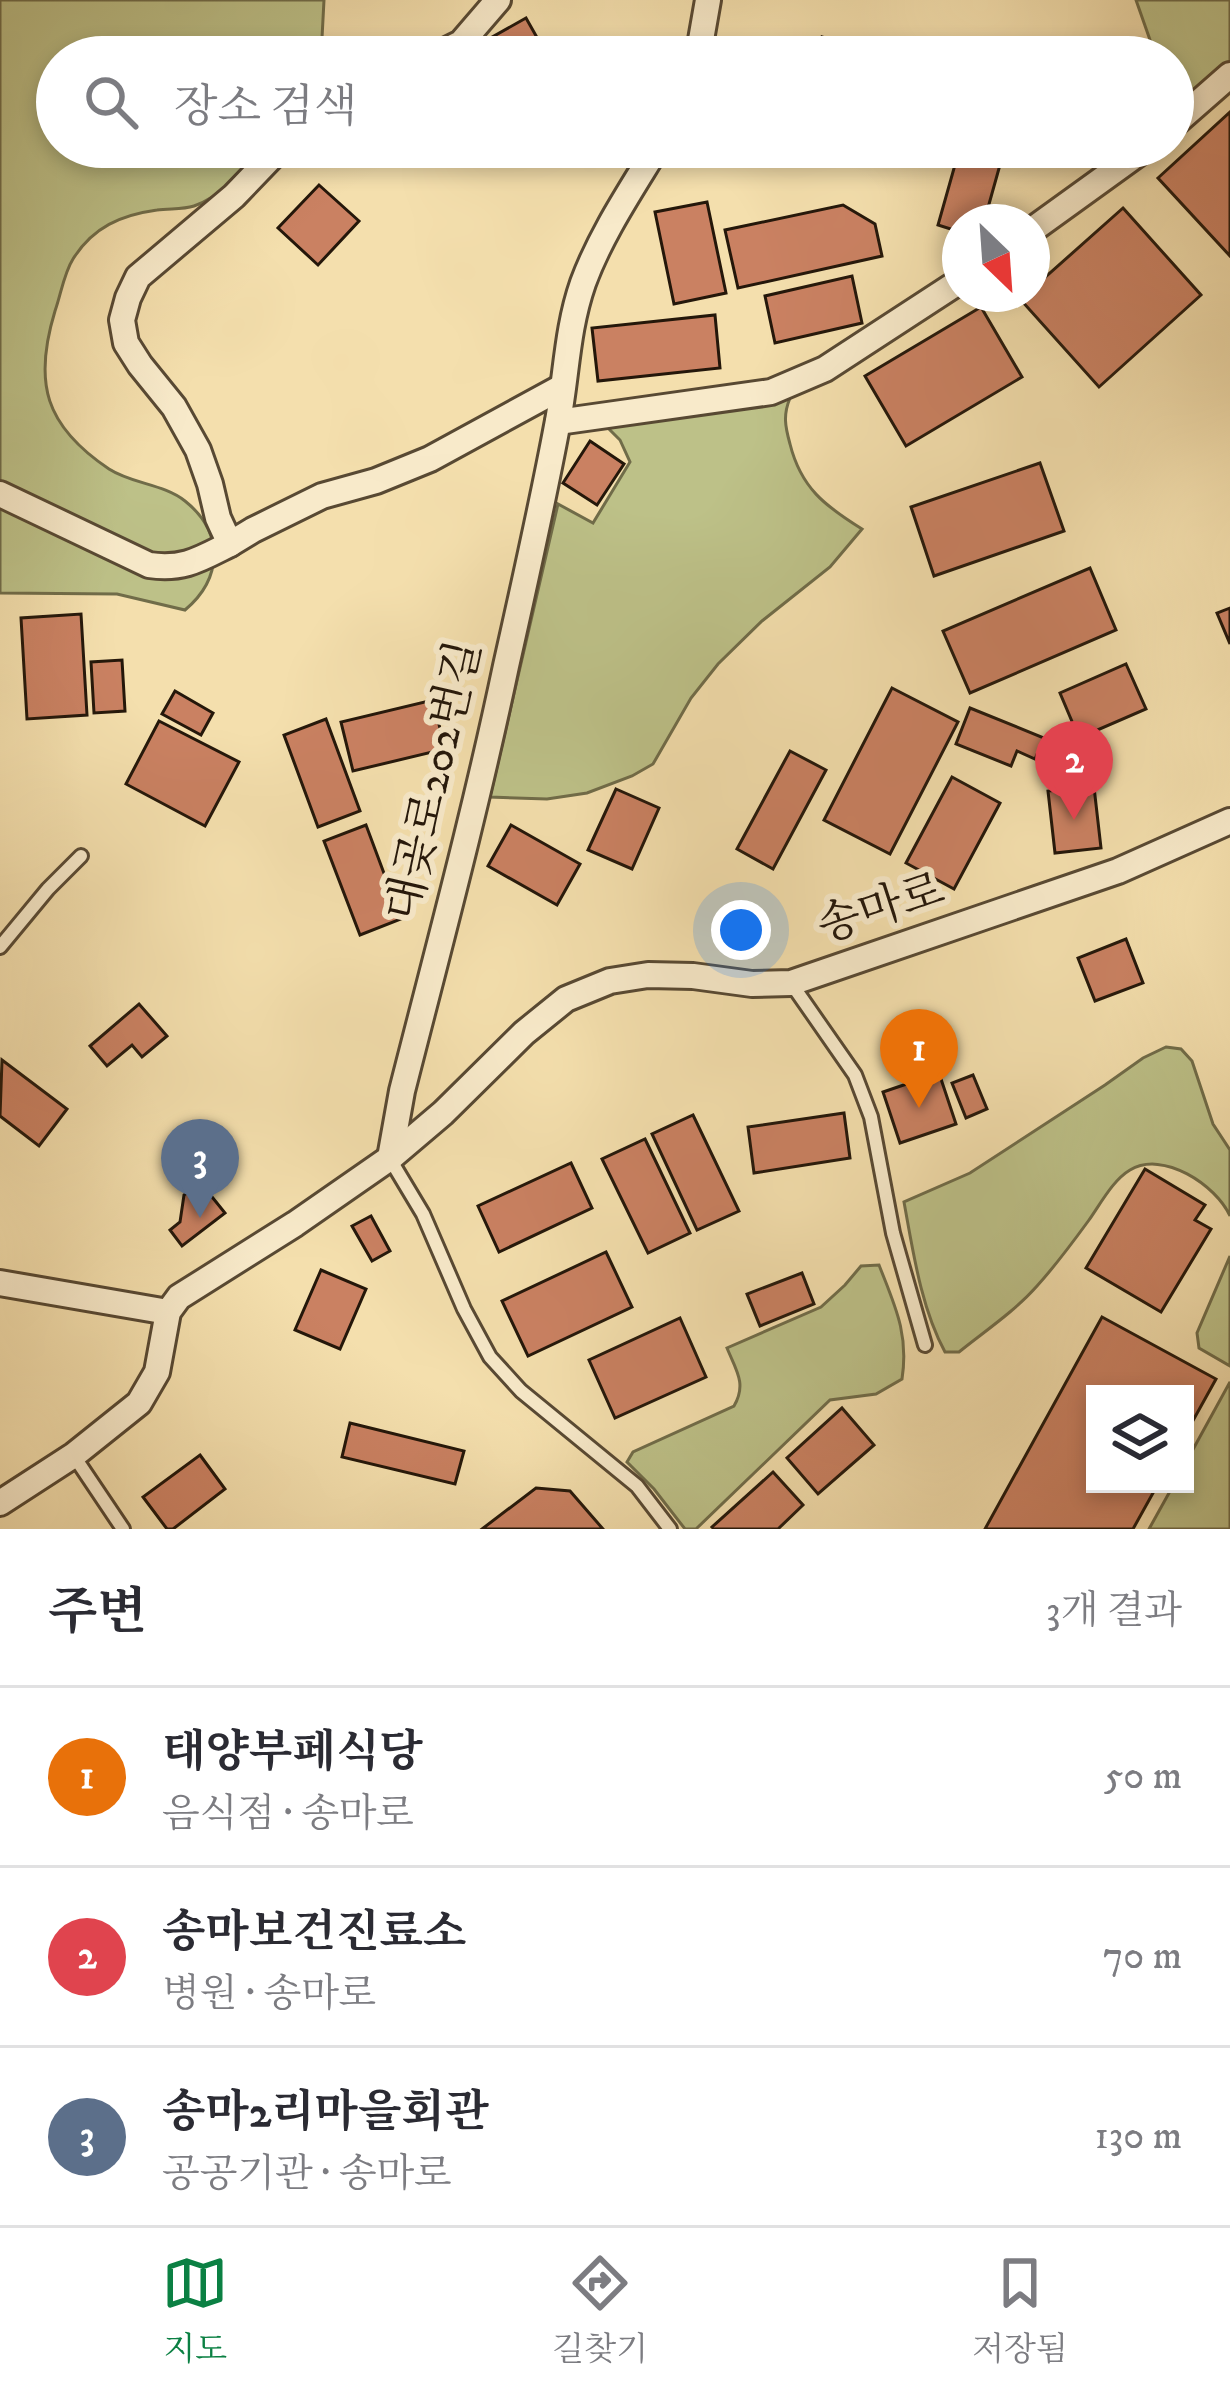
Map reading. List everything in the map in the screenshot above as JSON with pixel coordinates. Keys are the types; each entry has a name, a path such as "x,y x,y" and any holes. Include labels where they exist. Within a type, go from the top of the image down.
{"street":[{"path":"467,36 498,0"},
{"path":"702,36 708,0"},
{"path":"1194,107 1230,75"},
{"path":"230,544 198,450 174,407 126,343 122,320 138,277 261,168"},
{"name":"대곶로202번길","path":"390,1158 402,1091 506,668 558,422 566,347 584,280 644,168"},
{"path":"1050,217 1118,168"},
{"path":"558,422 771,392 825,369 942,292"},
{"path":"0,494 149,565 173,568 196,561 322,496 430,459 562,387"},
{"name":"송마로","path":"168,1312 195,1285 390,1158 566,999 610,981 648,974 752,984 791,982 1118,871 1230,821"},
{"path":"0,1283 168,1312 157,1372 140,1403 0,1503"}],"lane":[{"path":"0,947 82,856"},
{"path":"791,982 855,1075 871,1117 893,1233 925,1346"},
{"path":"390,1158 423,1214 490,1358 521,1390 637,1486 670,1529"},
{"path":"74,1454 124,1529"}],"green space":[{"path":"0,0 324,0 322,36 36,36 36,168 244,168 204,202 132,215 90,239 67,271 45,360 50,401 70,436 109,469 177,495 198,514 207,527 214,556 206,584 185,610 117,594 0,593"},
{"path":"1136,0 1230,0 1230,63 1194,93 1194,36 1149,36"},
{"path":"790,398 786,426 801,473 826,504 862,529 830,567 762,621 718,664 691,698 653,764 587,793 547,799 490,797 558,504 593,523 630,462 608,428 645,418"},
{"path":"1166,1047 1181,1049 1192,1061 1213,1124 1230,1150 1230,1216 1213,1193 1187,1174 1158,1164 1130,1170 1028,1295 959,1352 945,1352 924,1298 904,1202 970,1173"},
{"path":"1230,1256 1230,1366 1199,1348 1197,1333"},
{"path":"879,1265 902,1334 902,1379 876,1394 830,1400 696,1529 685,1529 627,1462 633,1452 734,1406 740,1384 727,1348 821,1307 861,1266"},
{"path":"1230,1382 1230,1529 1149,1529 1169,1493 1194,1493 1194,1448"}],"building":[{"path":"526,18 536,36 494,36"},
{"path":"1230,112 1230,256 1158,178 1169,168 1194,168 1194,145"},
{"path":"954,168 999,168 989,204 944,204"},
{"path":"319,185 359,221 318,265 278,228"},
{"path":"707,202 726,293 674,304 655,212"},
{"path":"843,205 875,224 882,256 738,288 725,230"},
{"path":"1123,208 1201,295 1099,387 1032,312 1050,312 1050,273"},
{"path":"852,276 862,323 775,343 765,296"},
{"path":"973,312 984,312 1022,377 906,446 865,376"},
{"path":"715,315 720,368 598,381 592,328"},
{"path":"590,441 624,464 597,505 563,483"},
{"path":"1040,463 1064,531 934,576 911,507"},
{"path":"1090,568 1116,630 970,693 943,631"},
{"path":"1230,608 1230,644 1217,613"},
{"path":"81,614 87,715 27,719 21,618"},
{"path":"122,660 125,711 94,713 91,662"},
{"path":"1126,664 1146,709 1079,738 1060,693"},
{"path":"892,688 958,722 890,854 824,820"},
{"path":"175,691 213,713 201,735 162,714"},
{"path":"433,700 445,749 353,771 341,722"},
{"path":"970,708 1044,738 1035,759 1017,751 1011,766 956,744"},
{"path":"326,719 360,811 318,827 284,735"},
{"path":"159,721 239,762 205,826 126,784"},
{"path":"790,751 826,770 773,869 737,849"},
{"path":"952,777 1000,803 954,889 906,863"},
{"path":"1094,787 1101,848 1055,853 1048,791"},
{"path":"616,789 659,808 632,869 588,850"},
{"path":"366,825 401,919 360,935 324,841"},
{"path":"511,825 580,864 557,905 488,866"},
{"path":"1126,939 1143,983 1095,1001 1078,958"},
{"path":"139,1004 167,1036 142,1057 132,1045 107,1066 90,1046"},
{"path":"2,1060 67,1109 39,1146 0,1116"},
{"path":"939,1073 956,1124 900,1143 883,1092"},
{"path":"973,1075 987,1109 966,1118 952,1083"},
{"path":"844,1113 850,1158 754,1173 748,1127"},
{"path":"693,1115 739,1211 697,1230 652,1134"},
{"path":"645,1139 690,1233 648,1253 602,1159"},
{"path":"571,1163 592,1208 499,1252 478,1206"},
{"path":"1145,1169 1205,1205 1195,1220 1211,1229 1161,1312 1086,1268"},
{"path":"200,1182 225,1213 182,1246 170,1230 180,1222 184,1195"},
{"path":"371,1216 390,1251 372,1261 352,1226"},
{"path":"606,1252 632,1307 528,1356 502,1301"},
{"path":"321,1270 366,1289 340,1349 295,1330"},
{"path":"802,1273 814,1304 760,1326 747,1294"},
{"path":"1102,1317 1216,1379 1194,1419 1194,1385 1086,1385 1086,1493 1153,1493 1133,1529 985,1529"},
{"path":"680,1318 706,1377 615,1418 589,1360"},
{"path":"842,1408 874,1445 818,1494 787,1458"},
{"path":"350,1423 464,1451 455,1484 342,1457"},
{"path":"200,1455 225,1489 167,1529 143,1497"},
{"path":"773,1472 803,1505 778,1529 712,1527"},
{"path":"536,1488 570,1491 603,1529 482,1529"}],"place":[{"name":"송마보건진료소","path":"1074,820"},
{"name":"태양부페식당","path":"919,1108"},
{"name":"송마2리마을회관","path":"200,1218"}]}
